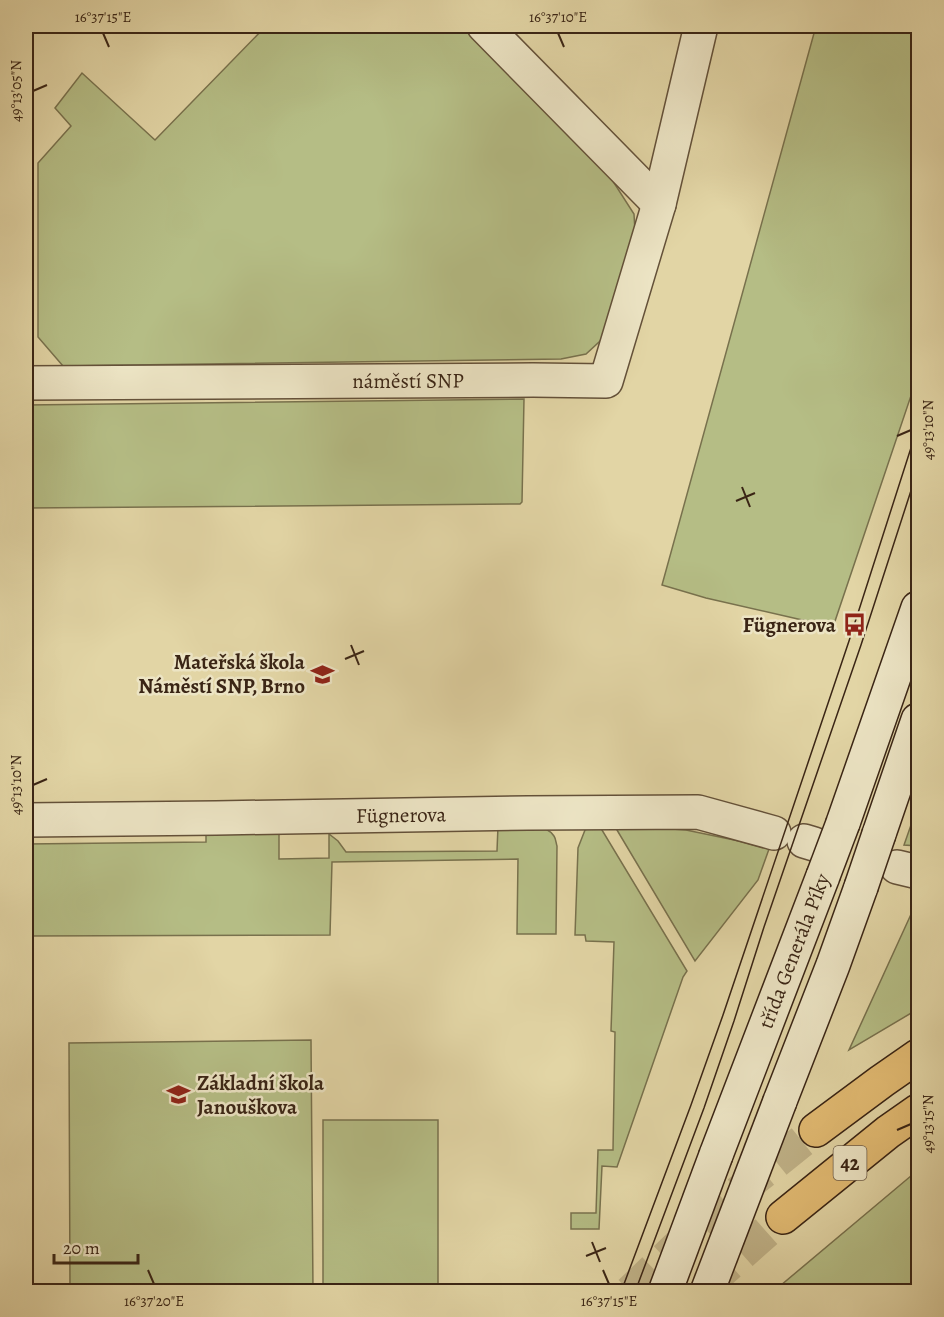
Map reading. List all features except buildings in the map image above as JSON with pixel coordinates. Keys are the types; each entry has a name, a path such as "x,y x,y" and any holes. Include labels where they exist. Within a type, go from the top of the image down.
{"highway":[{"name":"42","path":"816,1130 918,1056"},
{"name":"42","path":"783,1216 888,1132 918,1111"}],"street":[{"path":"484,26 660,204"},
{"name":"náměstí SNP","path":"26,383 606,381 660,204 701,26"},
{"name":"třída Generála Píky","path":"665,1292 843,823 918,608"},
{"name":"třída Generála Píky","path":"707,1292 833,965 918,720"},
{"name":"Fügnerova","path":"26,820 698,812 798,839"}],"green space":[{"path":"266,26 461,26 609,175 634,214 636,248 612,330 586,354 561,359 63,366 38,337 38,163 71,126 55,108 82,73 155,140"},
{"path":"816,26 918,26 918,375 833,627 706,598 662,585"},
{"path":"524,399 522,502 520,504 26,508 26,405"},
{"path":"918,805 918,846 904,845"},
{"path":"599,825 687,971 617,1167 602,1166 599,1229 571,1229 571,1213 596,1213 598,1150 613,1150 615,1032 611,1031 614,942 586,941 585,935 575,935 578,848 585,830"},
{"path":"614,825 686,830 769,849 758,880 695,961"},
{"path":"498,826 536,826 550,831 555,837 557,846 556,934 517,934 518,859 332,862 330,935 26,936 26,844 206,842 206,831 279,828 279,859 329,858 329,834 346,852 497,851"},
{"path":"918,899 918,1009 849,1050"},
{"path":"311,1040 313,1291 70,1291 69,1043"},
{"path":"323,1120 438,1120 438,1291 323,1291"},
{"path":"918,1170 918,1291 774,1291"}],"tunnel":[{"path":"630,1292 711,1214 816,1130"},
{"path":"705,1286 783,1217"}],"tram line":[{"path":"621,1292 723,1015 849,641 918,426"},
{"path":"635,1292 734,1021 918,469"}],"place":[{"name":"Fügnerova","path":"854,625"},
{"name":"Mateřská škola Náměstí SNP, Brno","path":"323,674"},
{"name":"Základní škola Janouškova","path":"179,1095"}]}
